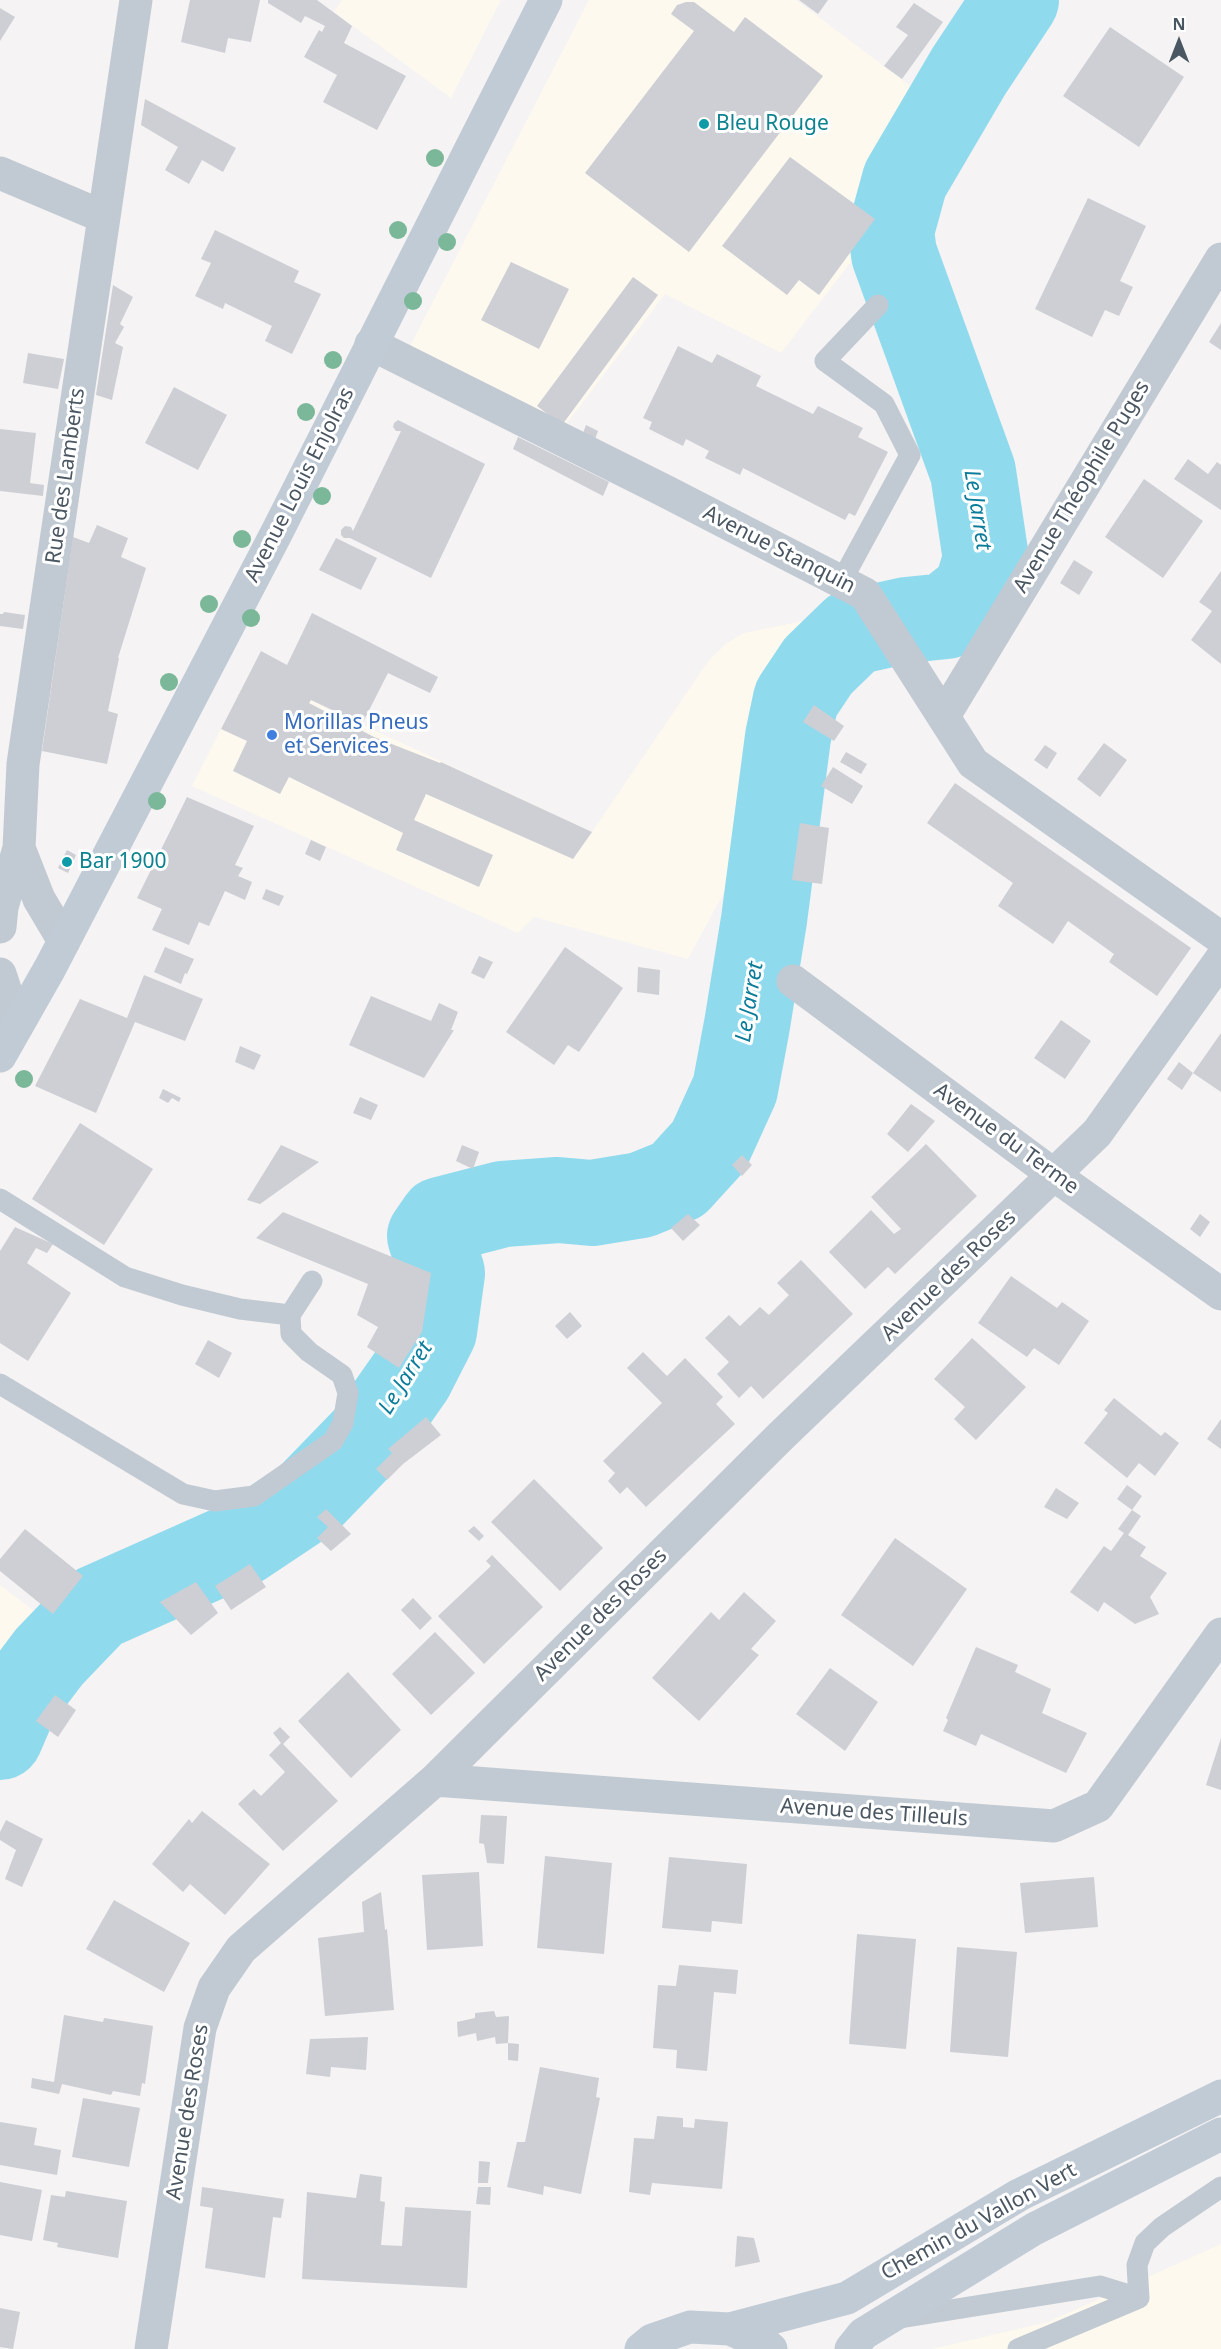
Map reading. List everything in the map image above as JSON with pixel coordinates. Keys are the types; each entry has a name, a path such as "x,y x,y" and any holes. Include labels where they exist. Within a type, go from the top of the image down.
{"main road":[{"name":"Avenue Louis Enjolras","path":"0,1056 57,955 266,553 546,0"},
{"name":"Chemin du Vallon Vert","path":"730,2329 847,2298 1019,2195 1221,2096"},
{"name":"Chemin du Vallon Vert","path":"851,2349 863,2334 1034,2229 1221,2134"},
{"path":"641,2349 651,2340 690,2327 730,2329 765,2344 771,2349"}],"street":[{"name":"Rue des Lamberts","path":"0,927 2,907 19,848 23,764 136,0"},
{"path":"0,173 104,217"},
{"name":"Avenue Théophile Puges","path":"944,716 1221,259"},
{"name":"Avenue Stanquin","path":"371,344 846,584 908,661 973,763 1221,938"},
{"name":"Rue des Lamberts","path":"19,848 57,955"},
{"name":"Avenue des Roses","path":"151,2349 200,2028 214,1988 241,1949 435,1780 781,1436 1097,1133 1221,959"},
{"path":"0,974 17,1026"},
{"name":"Avenue du Terme","path":"793,981 1054,1175 1221,1294"},
{"name":"Avenue des Tilleuls","path":"435,1780 1054,1827 1098,1806 1221,1634"}],"lane":[{"path":"846,584 910,455 884,404 825,361 878,305"},
{"path":"0,1199 125,1277 182,1295 240,1309 290,1316"},
{"path":"0,1384 183,1494 215,1501 254,1496 333,1441 343,1423 348,1393 342,1375 309,1352 291,1334 290,1316 312,1281"},
{"path":"1139,2298 1137,2265 1145,2244 1162,2227 1221,2187"},
{"path":"887,2320 1100,2286 1139,2298"},
{"path":"1018,2349 1139,2298"}],"shaded area":[{"path":"342,0 501,0 451,98 334,12"},
{"path":"589,0 796,0 926,98 873,233 781,353 665,294 564,427 409,348"},
{"path":"848,612 791,682 772,728 766,815 688,959 534,917 518,933 192,786 250,672 592,832 709,660 727,643 744,633"},
{"path":"0,1585 46,1620 3,1658 0,1665"},
{"path":"1221,2244 1221,2349 932,2349 1048,2322"}],"building":[{"path":"190,0 260,0 251,42 228,38 225,53 181,42"},
{"path":"268,0 317,0 352,26 344,43 406,76 377,130 323,102 337,75 304,57 319,30 322,32 325,26 305,16 301,23 268,3"},
{"path":"799,0 828,0 818,14"},
{"name":"Bleu Rouge","path":"694,2 734,32 745,17 823,76 689,252 585,173 694,31 671,14 677,5"},
{"path":"914,3 943,22 902,79 884,66 908,35 896,27"},
{"path":"0,8 15,17 0,41"},
{"path":"1110,27 1184,77 1139,147 1063,96"},
{"path":"145,99 236,148 223,172 202,160 189,184 165,170 178,147 141,125"},
{"path":"790,157 875,219 819,295 799,280 787,295 722,246"},
{"path":"1088,198 1146,226 1120,281 1133,287 1119,316 1105,310 1092,337 1035,309"},
{"path":"215,230 299,271 294,282 321,294 292,354 265,341 272,326 225,303 223,309 195,296 211,263 201,259"},
{"path":"511,262 569,289 539,349 481,320"},
{"path":"633,277 658,295 562,425 537,406"},
{"path":"113,285 133,297 120,324 124,327 115,343 123,347 112,400 96,395"},
{"path":"1221,323 1221,350 1209,342"},
{"path":"678,346 712,363 717,354 761,376 756,386 813,414 818,406 863,428 858,437 888,452 855,516 849,513 845,520 743,468 740,475 705,458 709,451 686,439 683,446 649,429 652,422 643,418"},
{"path":"28,353 64,359 58,389 23,383"},
{"path":"174,387 227,415 198,470 145,443"},
{"path":"398,420 485,464 431,578 341,535 341,530 345,526 351,527 353,531 401,431 396,431 393,427"},
{"path":"586,425 598,431 594,442 582,436"},
{"path":"0,429 36,433 30,483 44,485 43,496 0,491"},
{"path":"518,437 609,482 603,496 513,449"},
{"path":"1188,459 1208,474 1217,462 1221,465 1221,510 1174,479"},
{"path":"1144,479 1203,521 1163,578 1105,537"},
{"path":"97,525 128,538 121,557 146,568 118,658 108,711 118,714 107,764 42,751 73,537 89,543"},
{"path":"336,538 377,558 361,590 319,570"},
{"path":"1074,560 1093,572 1079,595 1060,583"},
{"path":"1221,571 1221,664 1191,640 1212,611 1199,602"},
{"path":"4,612 25,615 23,629 0,626 0,614"},
{"path":"312,613 438,677 430,693 388,673 362,724 311,700 309,703 374,737 441,762 592,832 573,859 426,794 414,820 493,855 479,887 396,850 403,833 289,777 280,794 233,771 247,741 221,729 261,651 287,665"},
{"path":"814,705 844,726 834,741 803,722"},
{"path":"1104,743 1127,760 1100,797 1077,779"},
{"path":"1045,745 1057,753 1047,769 1034,760"},
{"path":"846,752 867,764 861,774 840,762"},
{"path":"833,767 863,786 852,804 821,786"},
{"path":"955,783 1191,948 1157,996 1109,962 1114,954 1068,921 1053,944 998,906 1013,883 927,823"},
{"path":"187,797 254,826 235,865 243,868 238,876 252,882 245,900 225,891 209,926 199,922 189,945 152,930 162,909 137,898"},
{"path":"800,823 829,828 822,884 792,880"},
{"path":"311,840 326,847 320,861 305,854"},
{"name":"Bar 1900","path":"67,850 76,855 68,873 58,868"},
{"path":"266,889 284,896 279,906 262,899"},
{"path":"165,947 194,959 181,984 154,972"},
{"path":"565,947 623,988 579,1052 568,1045 554,1065 506,1032"},
{"path":"479,956 493,962 484,979 471,973"},
{"path":"638,967 660,970 659,995 637,992"},
{"path":"144,975 203,999 185,1041 135,1022 96,1113 35,1086 80,999 127,1018"},
{"path":"371,996 431,1021 439,1003 458,1012 451,1030 454,1030 424,1078 349,1045"},
{"path":"1061,1020 1091,1041 1065,1079 1034,1058"},
{"path":"1221,1033 1221,1092 1193,1073"},
{"path":"240,1046 261,1055 254,1070 235,1062"},
{"path":"1179,1062 1193,1073 1182,1090 1167,1079"},
{"path":"163,1089 181,1098 179,1102 172,1098 168,1103 159,1098"},
{"path":"360,1097 378,1105 371,1120 353,1113"},
{"path":"911,1104 935,1121 908,1152 887,1134"},
{"path":"80,1123 153,1169 104,1245 32,1199"},
{"path":"926,1144 977,1196 895,1274 888,1267 865,1289 829,1252 871,1210 894,1234 901,1229 871,1197"},
{"path":"281,1145 319,1162 260,1204 247,1200"},
{"path":"462,1145 479,1152 473,1169 456,1161"},
{"path":"742,1155 752,1165 742,1176 732,1165"},
{"path":"283,1212 431,1273 422,1332 399,1368 367,1347 378,1327 357,1315 368,1284 256,1238"},
{"path":"688,1214 700,1225 683,1241 671,1228"},
{"path":"1200,1214 1210,1222 1200,1237 1190,1229"},
{"path":"15,1227 53,1244 47,1253 36,1248 27,1263 71,1293 28,1361 0,1343 0,1251"},
{"path":"801,1260 853,1314 763,1399 751,1386 739,1398 717,1374 729,1362 705,1338 729,1315 740,1326 760,1307 769,1315 789,1295 777,1283"},
{"path":"1011,1276 1057,1308 1062,1302 1089,1321 1059,1365 1034,1348 1027,1357 978,1323"},
{"path":"570,1312 582,1326 567,1339 555,1326"},
{"path":"972,1338 1026,1387 976,1440 954,1419 965,1407 934,1379"},
{"path":"208,1340 232,1353 219,1378 195,1364"},
{"path":"643,1352 667,1376 685,1358 723,1397 716,1404 735,1424 646,1507 627,1487 620,1494 608,1481 615,1473 603,1461 662,1403 627,1368"},
{"path":"1114,1398 1161,1436 1165,1432 1179,1443 1155,1476 1139,1463 1127,1478 1084,1443 1108,1413 1104,1410"},
{"path":"426,1417 441,1435 403,1464 387,1480 376,1469 392,1453 388,1449"},
{"path":"1221,1419 1221,1449 1207,1439"},
{"path":"534,1479 603,1548 560,1591 491,1522"},
{"path":"1127,1485 1142,1496 1132,1510 1117,1499"},
{"path":"1056,1488 1079,1503 1067,1519 1044,1507"},
{"path":"326,1509 351,1534 331,1551 317,1538 328,1527 317,1517"},
{"path":"1132,1510 1141,1516 1128,1535 1146,1547 1140,1556 1167,1573 1150,1597 1159,1614 1135,1624 1104,1602 1098,1612 1070,1592 1104,1546 1111,1551 1124,1533 1118,1529"},
{"path":"474,1526 484,1536 479,1541 468,1531"},
{"path":"25,1529 83,1576 53,1614 0,1571 0,1559"},
{"path":"895,1538 967,1589 913,1666 841,1615"},
{"path":"492,1555 543,1607 484,1664 438,1616 491,1566 486,1561"},
{"path":"250,1564 266,1587 231,1610 215,1586"},
{"path":"196,1582 218,1613 191,1635 160,1602"},
{"path":"744,1592 776,1621 751,1649 759,1655 699,1721 652,1678 711,1612 719,1620"},
{"path":"413,1598 432,1618 420,1630 401,1610"},
{"path":"435,1632 475,1673 431,1715 392,1674"},
{"path":"976,1647 1018,1665 1015,1672 1051,1689 1042,1713 1087,1733 1066,1773 981,1734 976,1746 943,1731 948,1720 946,1718"},
{"path":"830,1668 878,1702 845,1751 796,1714"},
{"path":"348,1672 401,1730 351,1778 298,1721"},
{"path":"55,1695 76,1710 58,1737 36,1721"},
{"path":"280,1727 290,1737 283,1744 338,1801 283,1851 238,1804 254,1789 261,1796 285,1772 269,1755 281,1743 273,1733"},
{"path":"1221,1738 1221,1790 1206,1785"},
{"path":"202,1811 270,1864 225,1915 190,1884 183,1892 152,1864 189,1819 192,1823"},
{"path":"481,1815 507,1816 504,1864 487,1863 484,1844 479,1843"},
{"path":"6,1820 43,1839 22,1887 5,1879 16,1850 0,1840 0,1832"},
{"path":"545,1856 612,1863 604,1954 537,1948"},
{"path":"669,1857 747,1864 742,1924 712,1921 711,1932 662,1928"},
{"path":"479,1872 483,1946 427,1950 422,1875"},
{"path":"1094,1877 1098,1927 1025,1933 1020,1883"},
{"path":"381,1892 385,1930 387,1929 394,2010 325,2016 318,1938 364,1932 362,1902"},
{"path":"114,1900 190,1943 164,1992 86,1949"},
{"path":"857,1934 916,1939 906,2049 849,2044"},
{"path":"957,1947 1017,1952 1008,2057 950,2052"},
{"path":"679,1965 738,1970 736,1994 714,1992 707,2071 676,2068 677,2050 653,2048 658,1985 676,1986"},
{"path":"494,2011 496,2017 509,2016 508,2043 496,2044 495,2037 477,2041 476,2033 458,2037 457,2022 475,2018 475,2013"},
{"path":"64,2015 103,2022 104,2018 153,2026 145,2084 142,2083 140,2096 113,2091 111,2095 62,2084 59,2094 31,2088 32,2078 54,2082"},
{"path":"368,2037 366,2070 331,2067 330,2077 306,2074 310,2039"},
{"path":"508,2043 519,2044 518,2061 508,2060"},
{"path":"540,2067 599,2078 596,2097 600,2098 581,2194 544,2186 543,2195 507,2187 517,2142 525,2142"},
{"path":"83,2098 140,2108 129,2167 72,2157"},
{"path":"657,2116 683,2118 683,2127 694,2128 695,2119 728,2122 722,2189 652,2183 650,2195 629,2192 634,2138 654,2139"},
{"path":"0,2122 37,2128 34,2145 61,2150 57,2175 0,2165"},
{"path":"479,2161 490,2162 488,2183 478,2183"},
{"path":"360,2174 382,2177 380,2201 385,2202 381,2245 402,2246 405,2207 471,2211 467,2288 302,2279 307,2192 356,2198"},
{"path":"0,2182 42,2190 32,2241 0,2235"},
{"path":"202,2187 284,2199 281,2218 273,2217 265,2278 205,2268 213,2208 200,2206"},
{"path":"478,2187 491,2187 490,2205 476,2204"},
{"path":"66,2191 127,2201 118,2258 57,2247 58,2243 43,2240 51,2195 65,2197"},
{"path":"737,2236 754,2238 760,2262 735,2267"},
{"path":"0,2308 20,2312 13,2349 0,2347"}],"waterway":[{"name":"Le Jarret","path":"0,1737 15,1702 49,1657 96,1608 242,1543 308,1499 369,1436 411,1376 434,1331 442,1273 430,1236 441,1220 503,1204 558,1200 592,1203 641,1195 678,1180 709,1146 735,1089 764,920 788,737 796,699 818,666 853,632 907,620 946,616 976,592 986,559 973,472 894,254 891,231 905,180 969,71 1016,0"}],"place":[{"name":"Bleu Rouge","path":"704,124"},
{"name":"Morillas Pneus et Services","path":"272,735"},
{"name":"Bar 1900","path":"67,862"}]}
